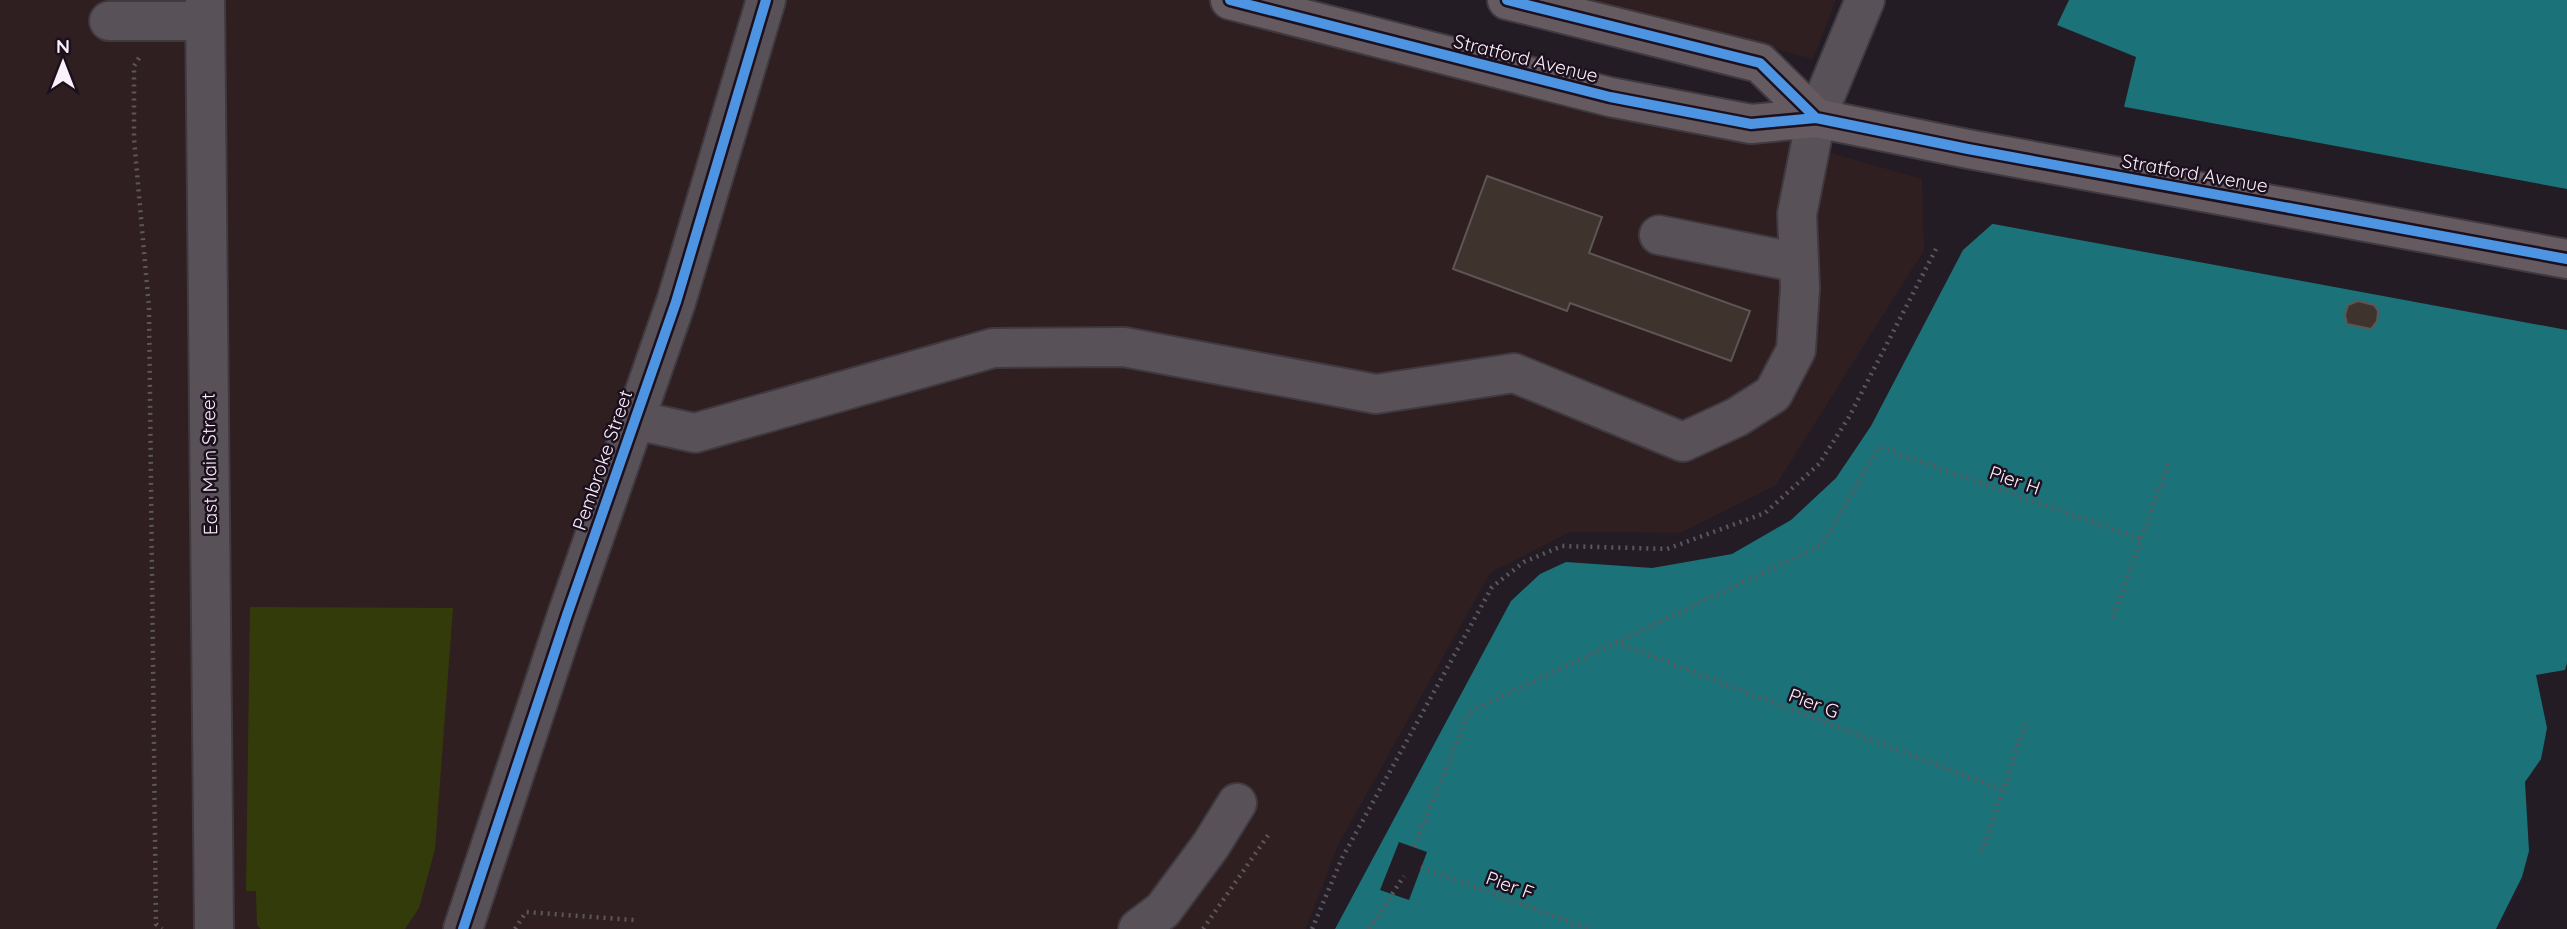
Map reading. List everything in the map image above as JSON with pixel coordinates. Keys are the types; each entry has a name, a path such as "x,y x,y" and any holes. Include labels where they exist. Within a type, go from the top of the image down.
{"main road":[{"name":"Stratford Avenue","path":"1230,0 1610,97 1751,124 1816,118 1968,149 2567,259"},
{"path":"1507,0 1760,63 1816,118"}],"street":[{"name":"Pembroke Street","path":"463,929 567,615 676,302 766,0"},
{"path":"635,420 695,433 993,348 1124,347 1376,394 1514,373 1683,442 1737,416 1773,394 1796,350 1800,288 1797,214 1816,118 1864,0"},
{"path":"127,20 205,11"},
{"name":"East Main Street","path":"205,11 214,929"},
{"path":"1659,235 1799,263"},
{"path":"1138,929 1163,910 1211,845 1237,803"}],"path":[{"path":"127,20 146,49 134,66 134,139 149,308 156,924 162,929"},
{"path":"1312,929 1342,858 1492,587 1524,562 1562,546 1667,549 1765,513 1819,464 1827,452 1849,417 1936,249"},
{"path":"2113,617 2169,462"},
{"path":"1414,847 1469,712 1614,642"},
{"path":"1982,852 2026,722"},
{"path":"1203,929 1269,834"},
{"path":"1369,929 1404,876"},
{"path":"515,929 526,912 634,920"}],"shaded area":[{"path":"0,0 1297,0 1922,179 1924,250 1776,485 1680,533 1570,532 1490,573 1338,845 1306,929 0,929"},
{"path":"1594,0 1836,0 1813,59"}],"green space":[{"path":"250,607 453,608 435,849 419,908 405,929 261,929 257,925 256,891 246,891"}],"water":[{"path":"2069,0 2567,0 2567,803 2524,929 1335,929 1511,601 1540,574 1566,562 1652,568 1732,554 1791,520 1836,478 1871,426 1963,250 2124,107 2136,57 2057,25"}],"pier":[{"path":"2120,106 2567,189 2567,330 1988,223"},
{"path":"2567,670 2567,814 2528,929 2496,929 2522,877 2529,851 2525,782 2541,759 2547,728 2536,675"},
{"path":"1399,842 1427,852 1409,900 1380,890"}],"building":[{"path":"1487,176 1602,217 1589,253 1750,311 1731,361 1570,303 1567,311 1453,269"},
{"path":"2358,301 2374,305 2378,311 2377,321 2371,329 2347,324 2345,315 2348,305"}],"cycle path":[{"path":"463,929 567,615 676,302 766,0"},
{"path":"1230,0 1610,97 1751,124 1816,118 1968,149 2567,259"},
{"path":"1507,0 1760,63 1816,118"}]}
